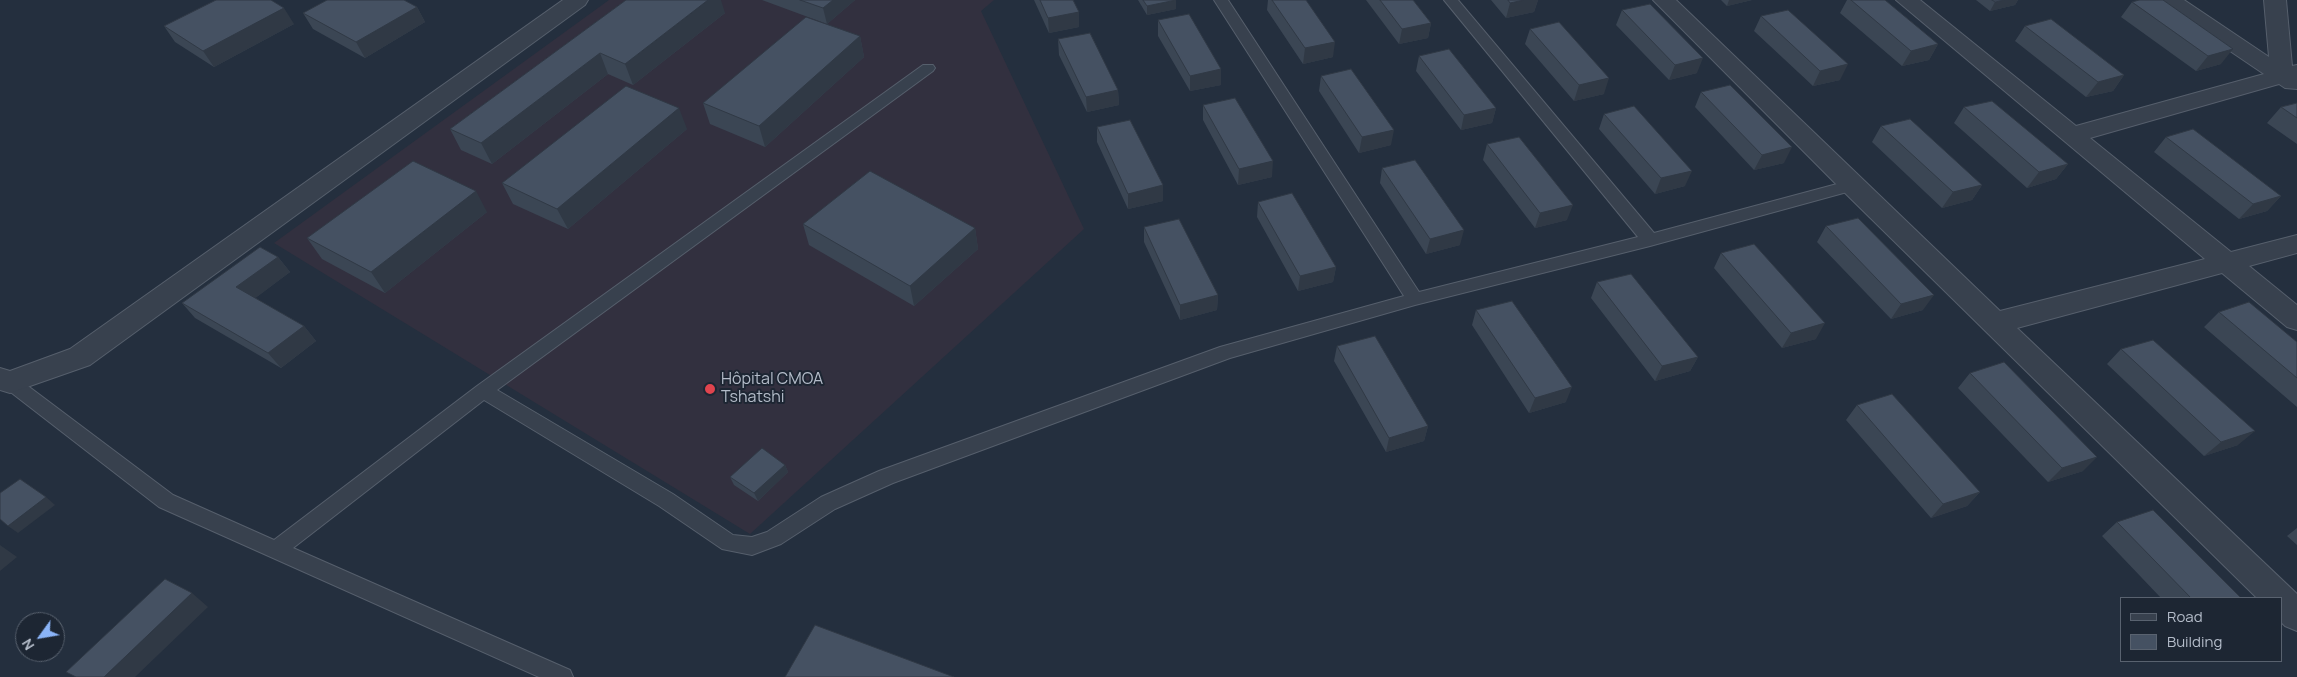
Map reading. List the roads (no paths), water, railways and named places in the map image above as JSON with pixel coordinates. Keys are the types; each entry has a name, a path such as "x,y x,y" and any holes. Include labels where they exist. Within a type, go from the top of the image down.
{"street":[{"path":"5,380 80,357 578,0"},
{"path":"1664,0 1852,185 2278,597"},
{"path":"1907,0 2297,320"},
{"path":"2170,0 2292,78"},
{"path":"2276,0 2292,78"},
{"path":"2072,135 2292,78"},
{"path":"1995,323 2297,244"},
{"path":"2282,601 2297,616"}],"lane":[{"path":"1221,0 1415,299"},
{"path":"1451,0 1650,240"},
{"path":"276,550 483,391 928,68"},
{"path":"483,391 666,500 729,543 752,546 774,538 828,503 886,477 1226,352 1415,299 1650,240 1852,185"},
{"path":"5,380 166,501 562,677"}],"place":[{"name":"Hôpital CMOA Tshatshi","path":"710,389"}]}
